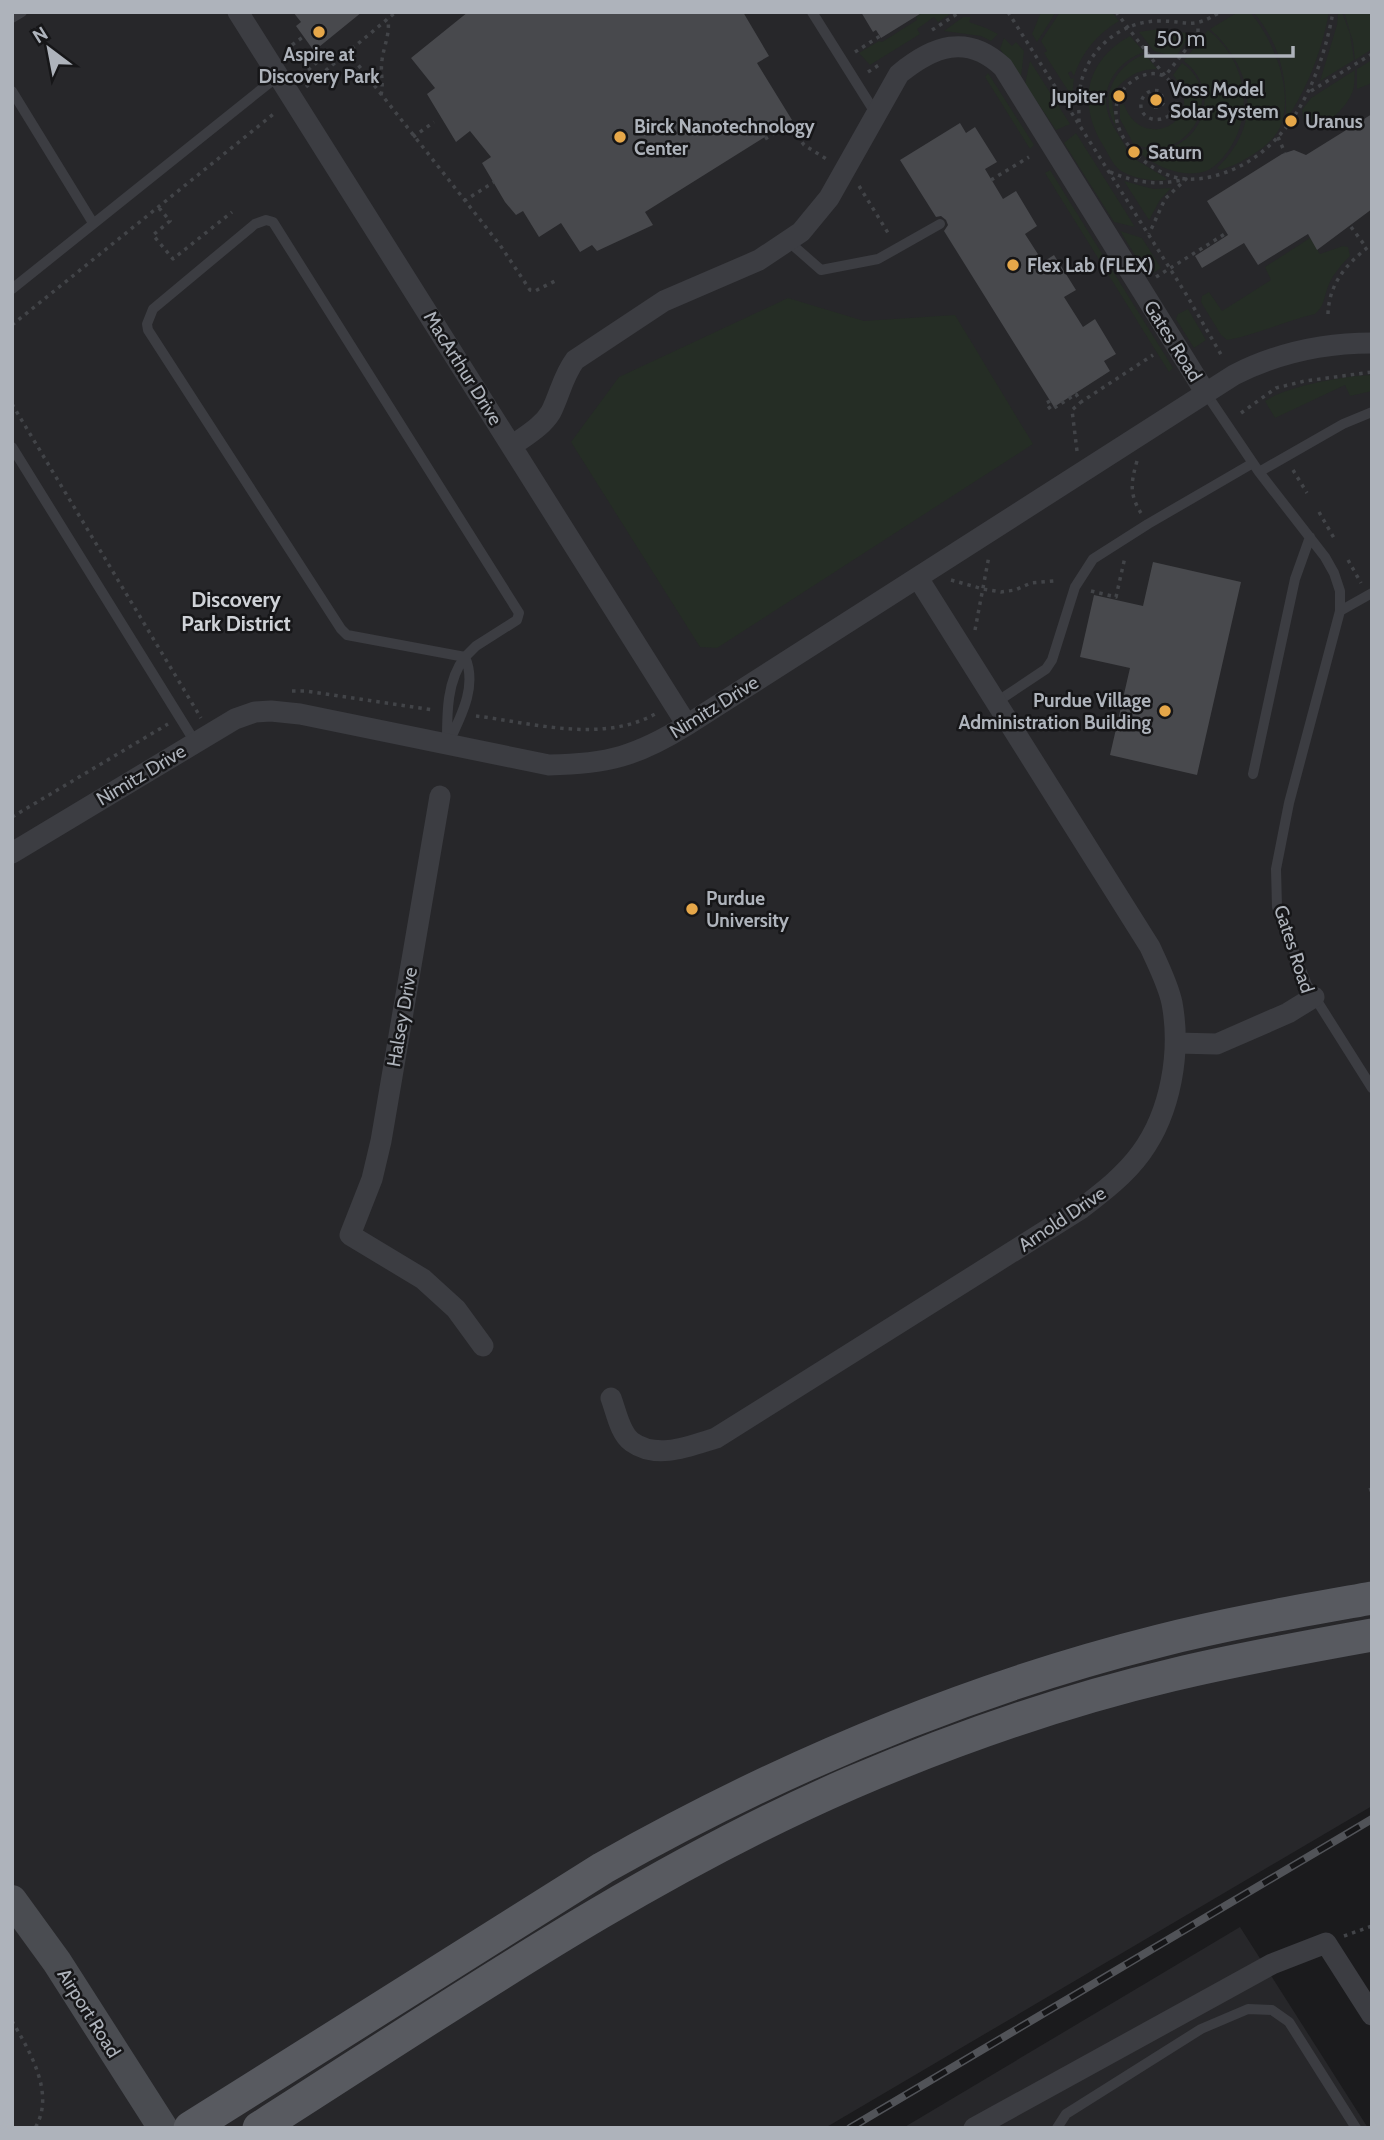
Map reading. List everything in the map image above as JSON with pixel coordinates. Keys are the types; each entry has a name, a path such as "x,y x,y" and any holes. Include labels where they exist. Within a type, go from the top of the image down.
{"main road":[{"path":"190,2128 603,1868 670,1830 835,1751 909,1720 1081,1662 1249,1620 1372,1598"},
{"path":"259,2128 610,1907 745,1834 849,1784 990,1729 1085,1698 1168,1675 1254,1656 1372,1635"}],"street":[{"name":"MacArthur Drive","path":"238,12 687,725"},
{"name":"Gates Road","path":"512,446 535,429 551,412 566,372 575,360 664,301 759,260 802,232 829,198 899,74 915,60 942,47 961,46 974,49 995,59 1003,67 1205,392"},
{"name":"Nimitz Drive","path":"12,853 198,731 255,712 300,714 549,765 590,764 626,756 663,740 687,725 1243,370 1289,353 1317,347 1372,343"},
{"name":"Arnold Drive","path":"611,1398 623,1430 631,1442 649,1449 673,1451 716,1438 1067,1218 1112,1185 1141,1153 1157,1123 1169,1090 1176,1043 1171,1002 1150,947 918,578"},
{"name":"Halsey Drive","path":"440,796 381,1141 372,1179 350,1235 423,1279 456,1309 483,1346"},
{"name":"Gates Road","path":"1176,1043 1216,1044 1288,1013 1314,997"},
{"name":"Airport Road","path":"12,1900 57,1962 163,2128"},
{"path":"974,2128 1272,1964 1326,1942 1372,2015"}],"lane":[{"path":"12,18 22,12"},
{"path":"812,12 876,114"},
{"path":"12,289 278,76"},
{"path":"12,92 93,223"},
{"path":"446,746 447,712 455,669 476,646 517,620 519,613 273,222 265,220 255,224 153,309 147,324 148,330 341,629 347,635 465,657"},
{"path":"788,241 821,270 878,260 940,224"},
{"name":"Gates Road","path":"1205,392 1256,468 1310,537 1334,573 1340,591 1340,611 1289,803 1276,869 1277,907 1314,997"},
{"path":"995,703 1046,669 1052,660 1075,587 1093,559 1148,524 1343,424 1372,412"},
{"path":"12,447 179,717 198,731"},
{"path":"1253,774 1295,579 1310,537"},
{"path":"1340,611 1372,593"},
{"path":"446,746 463,714 471,671 465,657"},
{"path":"1314,997 1372,1088"},
{"path":"1057,2128 1066,2114 1190,2036 1248,2008 1272,2010 1289,2022 1356,2128"}],"path":[{"path":"302,91 396,12"},
{"path":"1008,12 1170,268 1224,359"},
{"path":"1116,12 1175,89 1178,100 1169,116 1160,119 1146,116 1141,105 1142,97 1153,89 1160,91 1164,102 1160,107 1154,107"},
{"path":"1079,124 1082,78 1100,47 1114,34 1128,27 1158,21 1198,24 1220,12"},
{"path":"1108,171 1156,185 1214,176 1233,170 1258,156 1278,137 1309,93 1333,12"},
{"path":"381,95 382,60 389,36 388,19"},
{"path":"1165,76 1198,34 1198,24"},
{"path":"842,60 880,36"},
{"path":"292,45 303,37"},
{"path":"308,71 321,59 316,50"},
{"path":"348,52 500,245 530,290 535,291 555,281"},
{"path":"1309,93 1372,54"},
{"path":"1165,76 1150,74 1128,82 1119,96 1117,119 1127,142 1149,166 1162,173 1186,179"},
{"path":"12,325 282,107"},
{"path":"413,137 434,122"},
{"path":"765,139 790,124 804,145 833,163"},
{"path":"1278,137 1285,153"},
{"path":"991,180 1029,157"},
{"path":"855,179 897,248"},
{"path":"1149,235 1165,199 1186,179"},
{"path":"464,201 494,182"},
{"path":"159,208 170,221 153,235 173,259 232,212"},
{"path":"1351,227 1367,248"},
{"path":"1139,287 1228,232"},
{"path":"1328,314 1328,300 1336,281 1352,260 1372,244"},
{"path":"1077,453 1072,410 1093,393 1153,355"},
{"path":"1241,413 1276,388 1305,381 1372,372"},
{"path":"1090,387 1093,393"},
{"path":"1050,401 1046,403 1051,410 1076,394 1081,402"},
{"path":"12,404 198,731"},
{"path":"1138,457 1131,490 1134,502 1148,524"},
{"path":"1293,470 1307,493"},
{"path":"1319,512 1334,538"},
{"path":"1091,591 1116,599 1126,552 1124,539"},
{"path":"974,633 989,554"},
{"path":"1348,560 1362,584"},
{"path":"951,580 1001,592 1015,590 1031,583 1054,581"},
{"path":"286,691 306,691 447,712"},
{"path":"463,714 579,730 605,729 634,724 674,704"},
{"path":"12,817 179,717"},
{"path":"1326,1942 1372,1926"},
{"path":"12,2021 32,2055 39,2078 42,2101 40,2120 35,2128"}],"shaded area":[{"name":"Purdue University","path":"12,12 1372,12 1372,1806 825,2128 12,2128"},
{"path":"923,12 953,12 938,22 934,17 917,29 920,34 870,65 859,53 917,20 916,17"},
{"path":"1041,12 1056,12 1037,42 1032,34"},
{"path":"1060,12 1112,12 1119,21 1091,44 1074,76 1071,71 1068,73 1071,79 1074,78 1072,97 1044,53 1047,51 1041,41"},
{"path":"1238,12 1250,12 1273,50 1283,81 1284,111 1281,125 1271,140 1246,159 1220,170 1217,168 1242,134 1247,116 1247,97 1244,79 1236,62 1210,29"},
{"path":"1253,12 1329,12 1314,65 1290,114 1286,114 1280,60 1269,35"},
{"path":"1338,12 1342,12 1350,34 1354,60 1320,81 1337,25"},
{"path":"1344,12 1372,13 1372,49 1355,60 1353,42"},
{"path":"963,17 971,17 969,22 998,34 991,41 981,36 944,31"},
{"path":"1159,29 1186,33 1189,36 1176,57 1154,51 1139,32"},
{"path":"1208,30 1221,42 1238,70 1244,103 1242,119 1237,136 1214,167 1203,172 1179,172 1149,160 1142,155 1143,149 1162,149 1178,144 1191,134 1200,121 1204,106 1203,90 1197,75 1184,61"},
{"path":"1130,36 1144,52 1124,63 1111,80 1107,90 1107,111 1128,155 1166,180 1138,178 1120,170 1104,147 1090,115 1088,100 1095,71 1115,46"},
{"path":"1004,38 1012,46 1016,42 1024,51 1021,77 1000,49"},
{"path":"1145,54 1157,69 1130,76 1111,95 1116,127 1109,105 1112,84 1125,66"},
{"path":"1372,60 1372,83 1357,89 1357,69"},
{"path":"1030,61 1070,124 1056,130 1025,84"},
{"path":"1182,63 1196,76 1201,92 1201,109 1195,125 1184,138 1169,146 1152,149 1133,143 1120,119 1120,105 1124,104 1133,119 1144,127 1157,129 1169,126 1179,117 1184,106 1183,91 1173,75"},
{"path":"1355,70 1352,93 1344,106 1325,122 1304,122 1302,110 1311,98"},
{"path":"988,73 1034,145 1030,149 985,77"},
{"path":"1076,133 1135,227 1114,222 1064,143"},
{"path":"1050,170 1173,368 1169,372 1045,173"},
{"path":"1124,181 1153,189 1171,188 1160,200 1149,220"},
{"path":"1120,231 1142,238 1161,268 1153,273 1145,271"},
{"path":"1310,238 1320,254 1343,246 1348,247 1350,256 1331,280 1318,311 1238,338 1227,340 1221,335 1201,302 1202,296 1209,292 1222,311 1271,280 1265,267"},
{"path":"788,298 864,321 955,315 1033,444 717,648 700,647 571,442 619,377"},
{"path":"1188,309 1206,340 1194,348 1176,319 1178,314"},
{"path":"1372,375 1372,391 1350,396 1345,385 1275,418 1265,401 1287,391 1316,383"},
{"path":"1240,1927 1368,2128 903,2128"}],"building":[{"name":"Aspire at Discovery Park","path":"293,12 362,12 314,51 296,26 301,22"},
{"name":"Birck Nanotechnology Center","path":"468,12 743,12 769,56 757,63 792,120 645,212 653,225 597,251 592,245 580,252 561,223 539,237 523,211 516,215 482,163 491,157 470,131 456,142 427,94 435,88 411,58"},
{"path":"861,12 923,12 881,38 876,30 873,32"},
{"path":"1372,114 1372,209 1317,250 1308,234 1258,265 1244,243 1202,268 1195,256 1228,235 1207,201 1282,154 1294,150 1306,155"},
{"name":"Flex Lab (FLEX)","path":"960,123 966,133 975,127 997,162 985,169 1003,199 1016,191 1037,226 1025,234 1043,262 1054,255 1076,290 1064,297 1083,327 1095,319 1116,354 1104,361 1110,371 1054,407 944,231 948,225 946,220 941,216 936,217 900,160"},
{"name":"Purdue Village Administration Building","path":"1153,562 1241,582 1197,775 1110,755 1130,668 1080,657 1094,595 1143,606"}],"railway":[{"path":"850,2128 1372,1819"}],"place":[{"name":"Aspire at Discovery Park","path":"319,32"},
{"name":"Jupiter","path":"1119,96"},
{"name":"Voss Model Solar System","path":"1156,100"},
{"name":"Uranus","path":"1291,121"},
{"name":"Birck Nanotechnology Center","path":"620,137"},
{"name":"Saturn","path":"1134,152"},
{"name":"Flex Lab (FLEX)","path":"1013,265"},
{"name":"Purdue Village Administration Building","path":"1165,711"},
{"name":"Purdue University","path":"692,909"}],"district":[{"name":"Discovery Park District","path":"236,611"}]}
